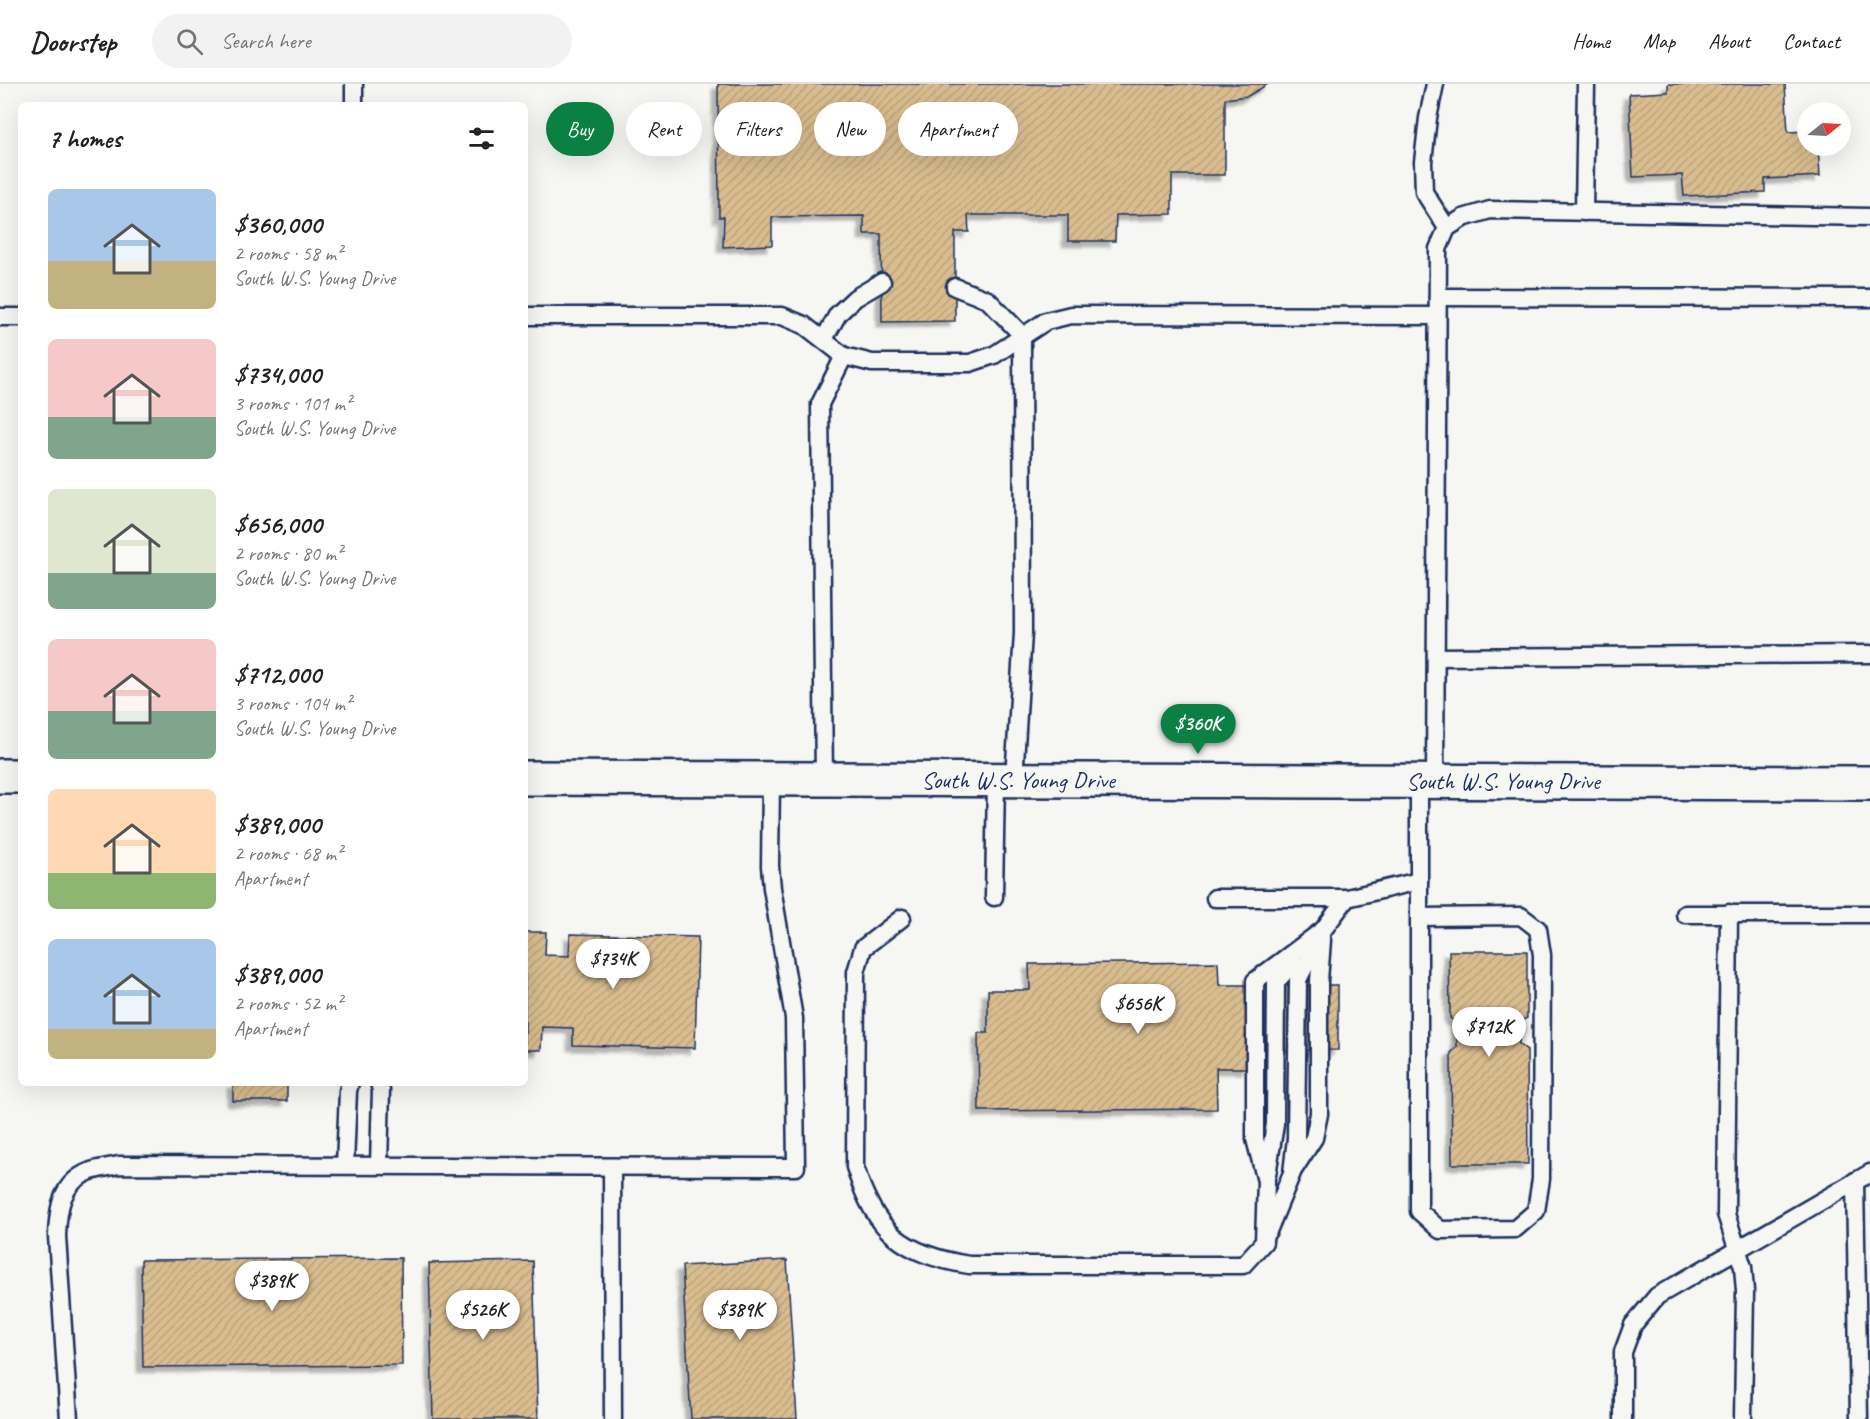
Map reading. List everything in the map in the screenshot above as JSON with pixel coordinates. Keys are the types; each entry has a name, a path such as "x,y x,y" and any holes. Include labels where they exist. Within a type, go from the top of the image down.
{"main road":[{"path":"0,776 18,776"},
{"name":"South W.S. Young Drive","path":"528,778 1870,783"}],"lane":[{"path":"354,84 354,102"},
{"path":"1435,84 1424,151 1424,192 1447,228"},
{"path":"1584,212 1586,84"},
{"path":"1419,917 1521,916 1538,929 1542,955 1541,1179 1536,1211 1515,1229 1440,1230 1419,1210 1419,917 1419,881 1436,657 1438,249 1447,228 1463,218 1490,210 1870,217"},
{"path":"824,339 838,314 855,298 882,282"},
{"path":"956,287 988,300 1022,335 1023,633 1005,780 994,897"},
{"path":"1438,297 1870,298"},
{"path":"528,316 782,316 804,325 844,356 872,363 970,363 994,355 1046,321 1071,315 1437,316"},
{"path":"0,317 18,317"},
{"path":"824,779 820,404 844,356"},
{"path":"1436,657 1870,654"},
{"path":"69,1419 57,1236 58,1213 69,1184 91,1171 119,1165 796,1167 794,1018 772,888 771,779"},
{"path":"1215,898 1347,898 1419,881"},
{"path":"1292,1173 1296,1138 1298,980 1323,930 1347,898"},
{"path":"1685,914 1870,914"},
{"path":"1729,914 1726,1214 1743,1267 1745,1291 1743,1419"},
{"path":"902,918 863,948 856,972 855,1167 863,1193 876,1216 894,1236 913,1251 940,1260 969,1265 1243,1265 1264,1242 1292,1173 1314,1138 1319,1114 1319,981 1323,930"},
{"path":"1264,1242 1266,1181 1255,1138 1255,981 1323,930"},
{"path":"345,1165 349,1086"},
{"path":"379,1086 379,1165"},
{"path":"612,1167 613,1419"},
{"path":"1623,1419 1623,1352 1633,1324 1657,1296 1870,1173"},
{"path":"1855,1181 1859,1419"}],"building":[{"path":"718,84 1268,84 1248,96 1225,99 1225,175 1172,175 1172,214 1116,215 1115,241 1068,241 1068,215 968,215 969,232 955,232 955,321 882,322 881,234 864,234 864,216 772,217 772,245 723,247 724,217 719,217 719,156 802,156 802,102 718,102"},
{"path":"1668,84 1785,84 1788,132 1797,132 1797,156 1819,156 1820,176 1765,179 1765,192 1684,196 1682,175 1633,177 1629,94 1668,92"},
{"path":"528,932 546,932 545,955 569,956 570,934 698,937 695,1048 573,1045 573,1028 542,1027 541,1050 528,1050"},
{"path":"1449,951 1527,951 1527,1018 1519,1022 1519,1044 1527,1050 1528,1164 1452,1164 1451,1053 1457,1047 1457,1023 1450,1018"},
{"path":"1218,962 1219,985 1338,985 1338,1050 1248,1051 1248,1068 1216,1068 1217,1109 979,1111 978,1033 988,1033 988,990 1030,990 1029,964"},
{"path":"233,1086 287,1086 287,1101 233,1101"},
{"path":"401,1258 402,1365 143,1367 141,1260"},
{"path":"787,1260 797,1419 691,1419 682,1266"},
{"path":"533,1261 538,1419 433,1419 429,1263"}]}
